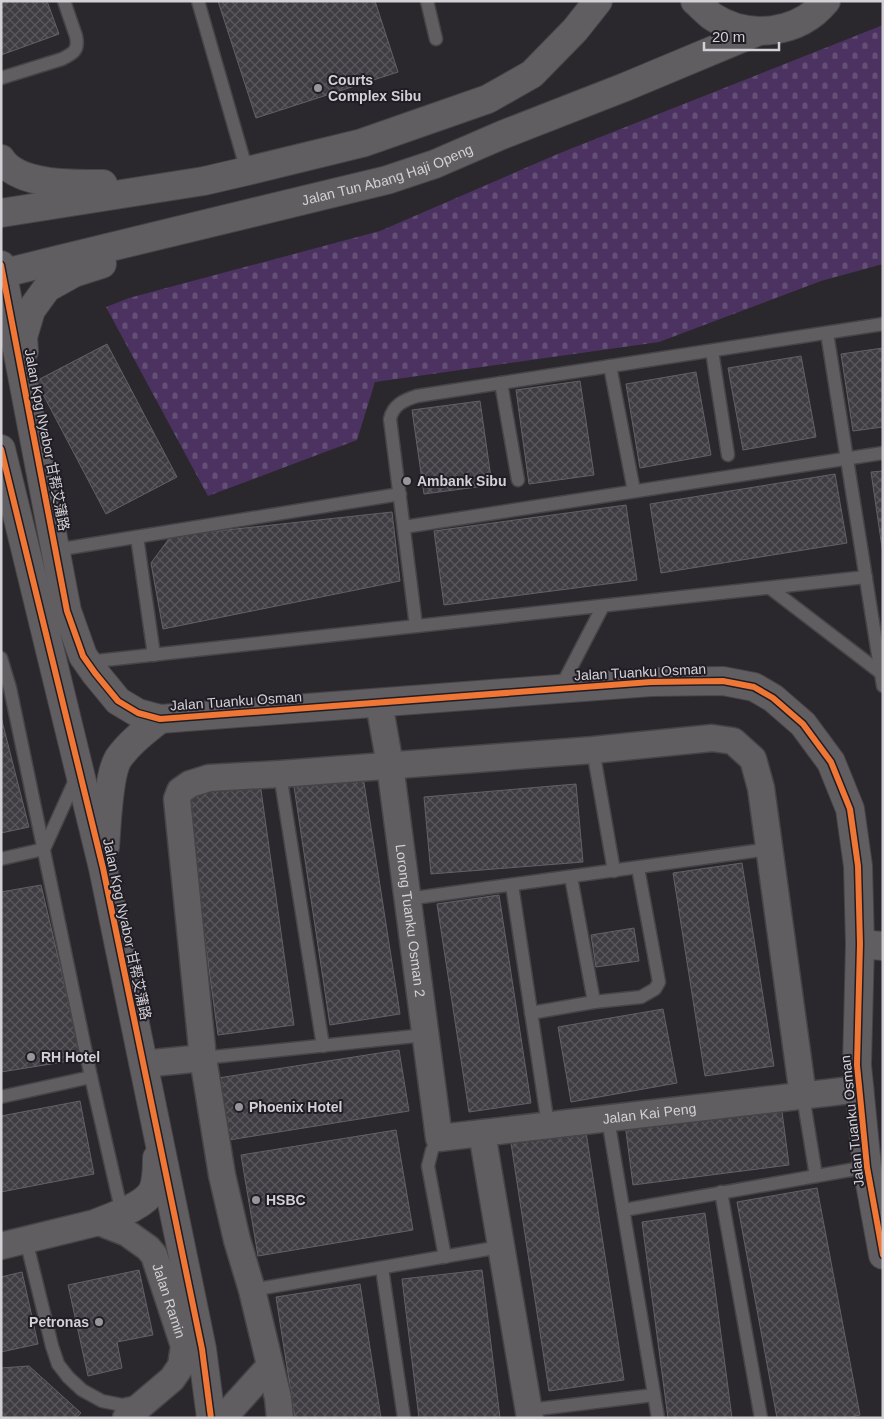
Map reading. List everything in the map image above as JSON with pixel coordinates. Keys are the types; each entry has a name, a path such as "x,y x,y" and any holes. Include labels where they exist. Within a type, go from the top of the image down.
{"street":[{"path":"1,213 204,181 247,171 362,143 488,99 532,74 575,30 598,1"},
{"path":"695,1 712,16 727,24 759,31 793,26 846,1"},
{"path":"793,26 818,11 826,1"},
{"name":"Jalan Tun Abang Haji Openg","path":"2,271 57,260 386,180 435,164 759,31"},
{"path":"1,159 4,164 16,173 26,177 63,184 204,181"},
{"path":"29,410 23,337 31,310 47,288 74,273 294,203"},
{"name":"Jalan Kpg Nyabor 甘帮艾蒲路","path":"2,271 68,611 83,656 95,674 118,701 138,713 160,719"},
{"name":"Jalan Kpg Nyabor 甘帮艾蒲路","path":"1,448 102,868 202,1349 211,1418"},
{"path":"1,481 20,526"},
{"name":"Jalan Tuanku Osman","path":"160,719 650,682 723,681 754,687 773,698 803,724 831,762 850,808 871,945 858,998 857,1065 867,1167 883,1255"},
{"name":"Lorong Tuanku Osman 2","path":"379,703 390,765 439,1138"},
{"name":"Jalan Kpg Nyabor 甘帮艾蒲路","path":"102,868 111,783 117,761 134,740 160,719"},
{"path":"280,1418 278,1398 222,1175 203,1058 177,799 180,791 190,784 209,778 593,750 712,738 733,742 753,759 762,788 803,1096"},
{"path":"858,998 878,976 883,976"},
{"path":"143,1064 203,1058"},
{"name":"Jalan Kai Peng","path":"439,1138 860,1089"},
{"name":"Jalan Kpg Nyabor 甘帮艾蒲路","path":"110,1217 145,1199 152,1191 157,1176 157,1132"},
{"path":"482,1133 529,1414"},
{"path":"14,1243 110,1217"},
{"name":"Jalan Ramin","path":"110,1217 127,1233 148,1248 154,1256 184,1346 181,1366 172,1379 126,1418"},
{"path":"223,1418 270,1366"}],"lane":[{"path":"1,78 62,59 76,49 76,36 64,1"},
{"path":"198,1 247,171"},
{"path":"427,1 436,39"},
{"path":"416,626 390,419 391,412 404,400 417,396 883,324"},
{"path":"827,333 883,686"},
{"path":"712,351 728,455"},
{"path":"610,366 634,491"},
{"path":"501,384 518,480"},
{"path":"404,527 883,453"},
{"path":"56,550 400,494"},
{"path":"137,537 154,655"},
{"path":"87,662 866,577"},
{"path":"770,588 881,673"},
{"path":"560,689 603,606"},
{"path":"1,658 6,689 44,849 91,1077 110,1217"},
{"path":"593,750 614,871"},
{"path":"44,849 79,772"},
{"path":"280,774 323,1046"},
{"path":"1,858 44,849"},
{"path":"408,899 769,850"},
{"path":"531,1013 594,1002 641,997 655,989 659,982 638,868"},
{"path":"571,877 594,1002"},
{"path":"512,885 548,1125"},
{"path":"203,1058 426,1035"},
{"path":"1,1096 91,1077"},
{"path":"803,1096 816,1176"},
{"path":"608,1119 658,1418"},
{"path":"439,1138 432,1150 428,1166 445,1257"},
{"path":"624,1210 867,1167"},
{"path":"721,1192 761,1418"},
{"path":"14,1243 58,1364 68,1377 82,1390 102,1402 122,1405 146,1400"},
{"path":"252,1290 500,1247"},
{"path":"382,1268 404,1418"},
{"path":"529,1414 654,1396"}],"green space":[{"path":"883,25 883,264 821,281 659,342 375,382 357,440 208,496 106,307 129,298 380,231 560,153"}],"building":[{"path":"1,1 47,1 59,34 1,55"},
{"path":"218,1 375,1 398,72 256,118"},
{"path":"107,344 177,477 106,514 36,381"},
{"path":"883,348 883,427 853,431 841,354"},
{"path":"801,356 816,437 743,450 728,368"},
{"path":"696,372 711,455 640,468 626,384"},
{"path":"580,381 594,475 529,484 516,390"},
{"path":"480,401 492,485 424,494 412,410"},
{"path":"883,471 883,554 871,472"},
{"path":"835,474 847,543 661,573 650,504"},
{"path":"626,505 637,580 444,605 434,531"},
{"path":"392,512 400,581 163,629 151,563 171,536"},
{"path":"1,717 29,827 1,833"},
{"path":"362,770 400,1014 330,1025 293,780"},
{"path":"260,783 294,1025 218,1035 185,793"},
{"path":"576,784 583,862 431,874 424,797"},
{"path":"742,863 774,1066 705,1076 673,873"},
{"name":"RH Hotel","path":"41,885 82,1059 1,1072 1,892"},
{"path":"499,895 531,1103 469,1112 437,904"},
{"path":"634,928 639,961 596,967 591,935"},
{"path":"663,1009 677,1083 571,1102 558,1027"},
{"path":"399,1050 409,1111 229,1140 218,1078"},
{"path":"80,1101 94,1174 1,1192 1,1116"},
{"path":"781,1104 789,1165 633,1185 625,1124"},
{"path":"396,1130 413,1230 258,1256 241,1155"},
{"path":"586,1132 624,1380 549,1391 511,1143"},
{"path":"817,1188 860,1415 847,1418 777,1418 737,1202"},
{"path":"705,1213 732,1418 668,1418 642,1222"},
{"path":"139,1270 153,1335 117,1342 122,1368 88,1376 68,1285"},
{"path":"482,1270 500,1418 419,1418 402,1279"},
{"path":"22,1272 38,1344 1,1352 1,1277"},
{"path":"360,1284 381,1418 295,1418 276,1297"},
{"path":"29,1366 81,1413 76,1418 1,1418 1,1368"}],"cycle path":[{"path":"1,265 67,611 83,656 118,701 138,713 160,719 651,682 723,681 754,687 773,698 803,724 831,762 850,809 858,866 860,944 857,1065 867,1167 883,1255"},
{"path":"1,449 103,868 202,1349 211,1418"}],"place":[{"name":"Courts Complex Sibu","path":"318,88"},
{"name":"Ambank Sibu","path":"407,481"},
{"name":"RH Hotel","path":"31,1057"},
{"name":"Phoenix Hotel","path":"239,1107"},
{"name":"HSBC","path":"256,1200"},
{"name":"Petronas","path":"99,1322"}]}
